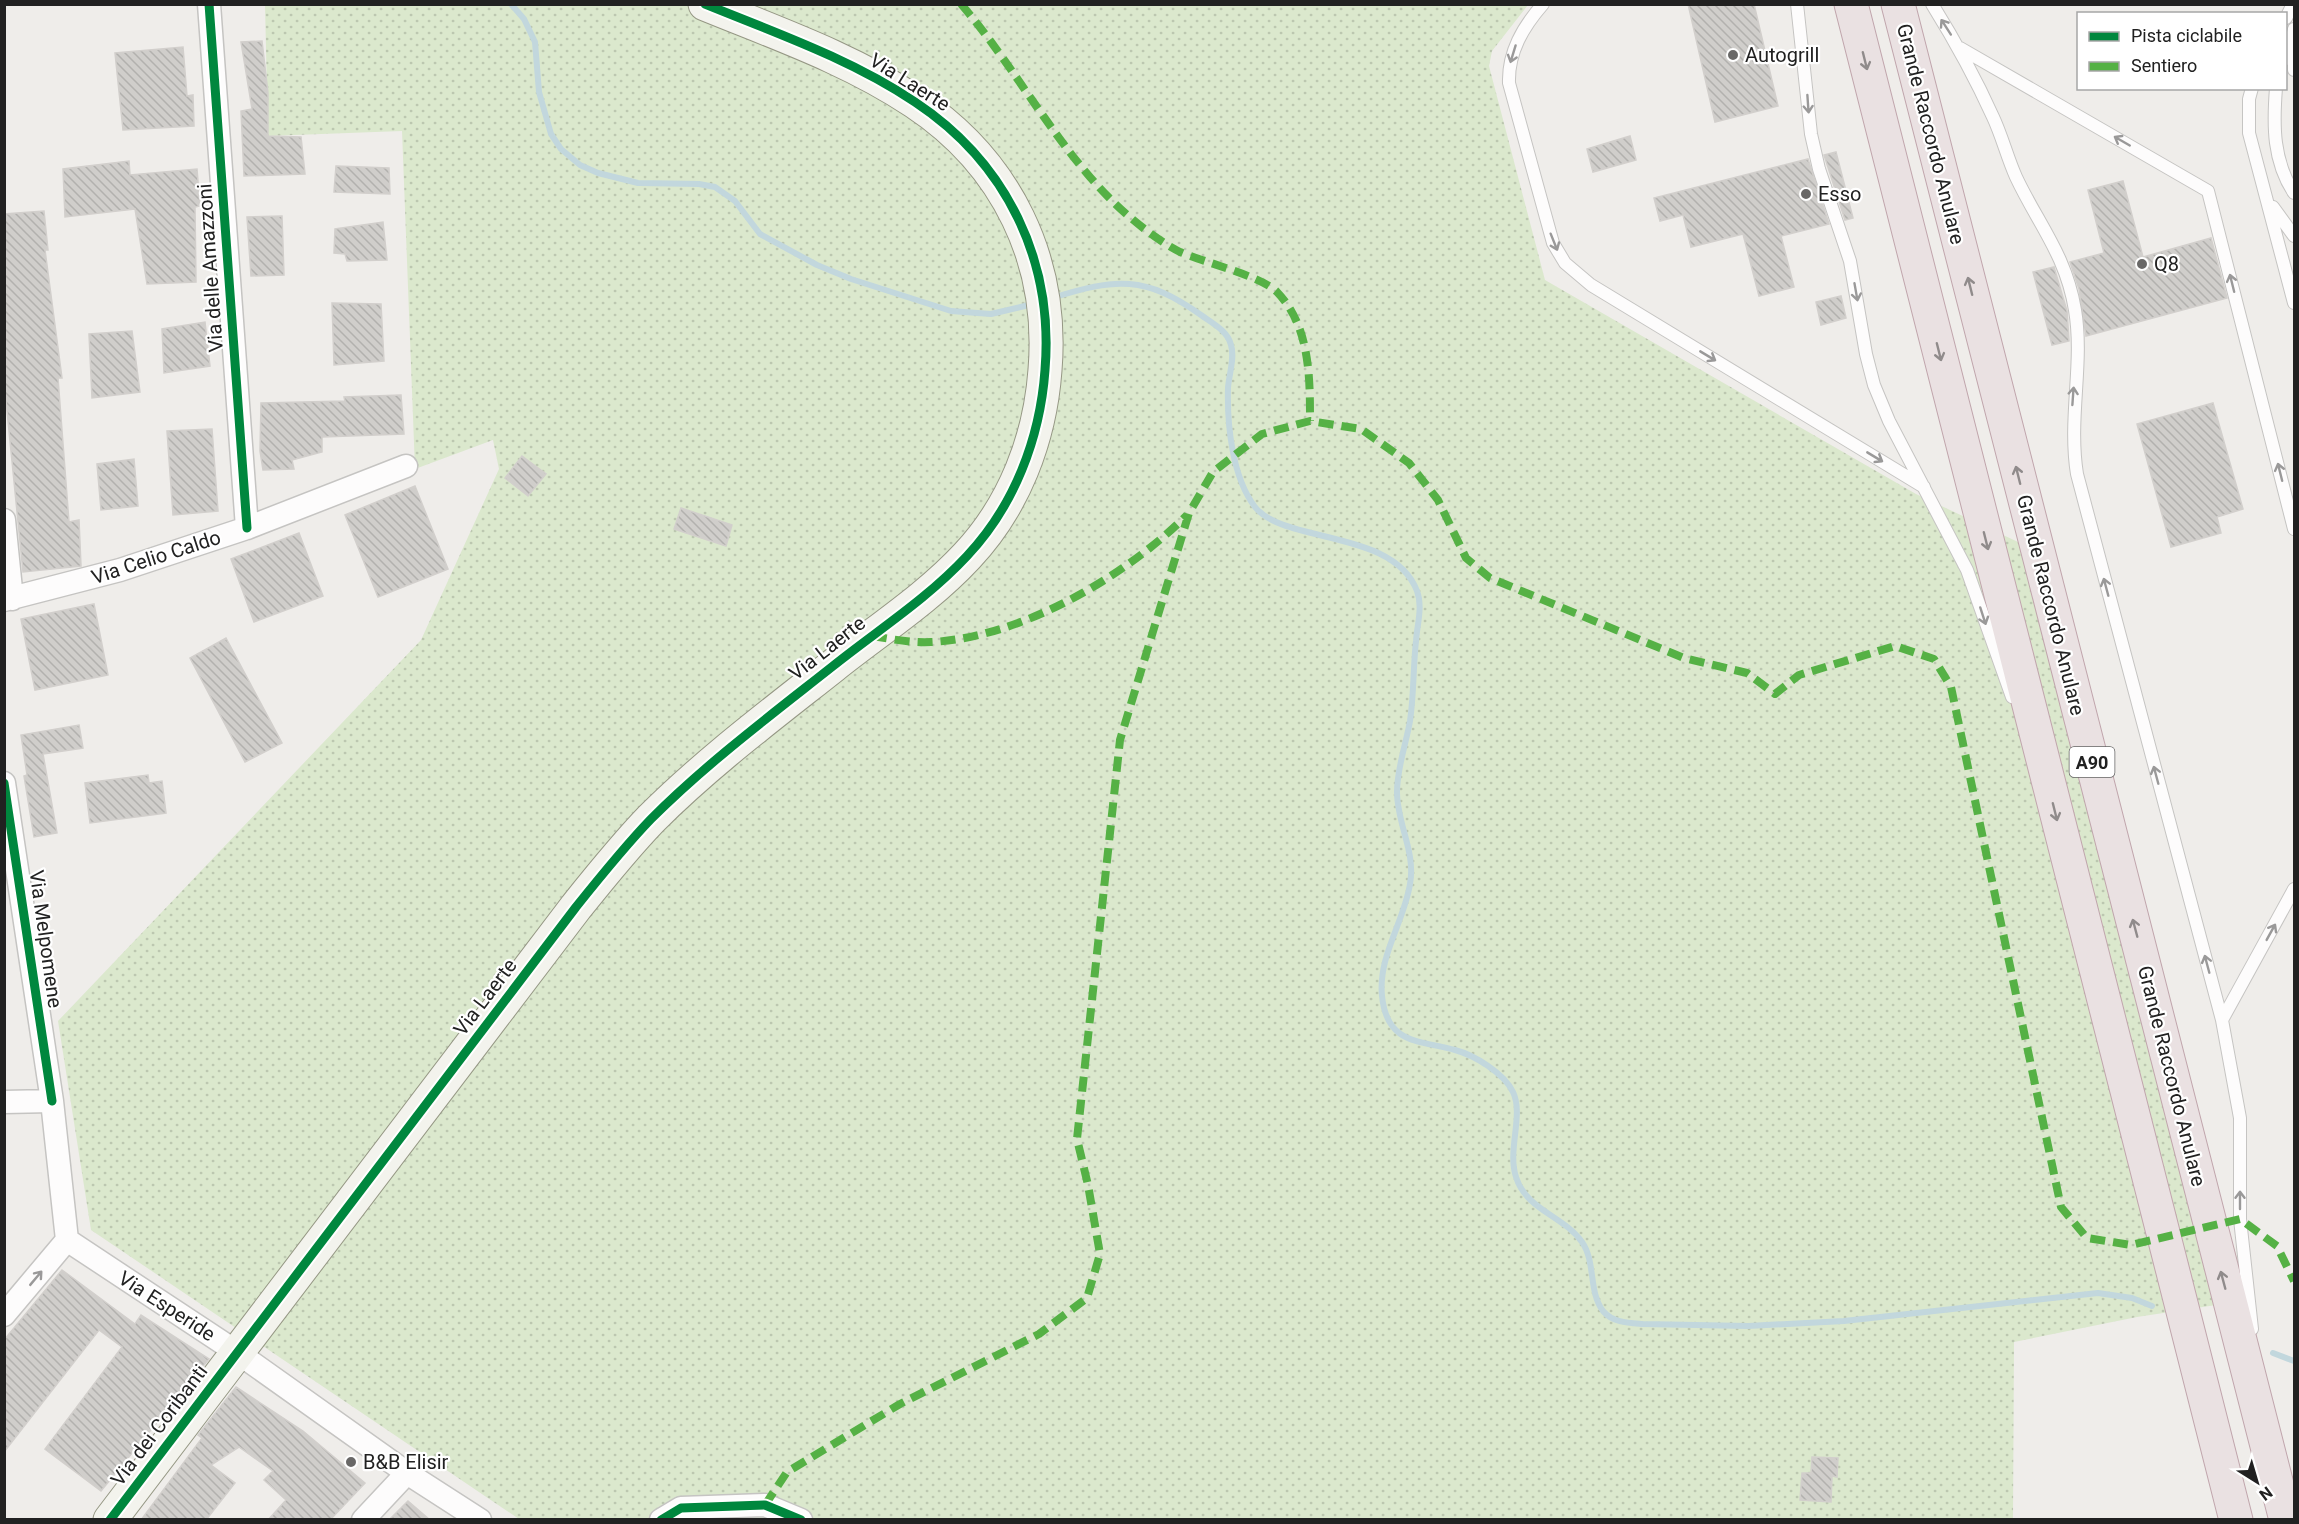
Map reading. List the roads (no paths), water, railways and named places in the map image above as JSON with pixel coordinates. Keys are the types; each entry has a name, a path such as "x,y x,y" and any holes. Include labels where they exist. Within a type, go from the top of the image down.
{"highway":[{"name":"A90","path":"1851,4 2236,1520"},
{"name":"Grande Raccordo Anulare","path":"1898,4 2286,1520"}],"street":[{"name":"Via delle Amazzoni","path":"209,4 248,528"},
{"name":"Via Laerte","path":"238,1353 576,907 627,844 707,768 870,636 909,609 959,564 981,540 1005,503 1032,443 1044,387 1046,310 1039,270 1028,236 1006,196 959,139 932,114 891,87 843,63 705,4"},
{"name":"Via Celio Caldo","path":"8,600 120,570 248,528 406,466"},
{"path":"4,520 8,600"},
{"name":"Via Melpomene","path":"4,783 52,1101"},
{"path":"4,1102 52,1101 67,1240 4,1315"},
{"name":"Via Esperide","path":"67,1240 238,1353 407,1473 480,1520"},
{"name":"Via dei Coribanti","path":"110,1520 238,1353"},
{"path":"363,1520 407,1473"},
{"path":"661,1520 681,1508 765,1505 801,1520"}],"lane":[{"path":"1543,4 1515,45 1510,61 1509,83 1550,235 1565,263 1591,285 1924,487"},
{"path":"1797,4 1811,134 1821,178 1850,261 1868,365 1884,409 1967,570 2009,691 2047,781"},
{"path":"1932,4 1960,48 1995,119 2020,184 2058,250 2072,293 2077,332 2072,434 2077,474 2222,1020 2240,1118 2240,1219 2261,1425"},
{"path":"2287,55 2294,35"},
{"path":"2294,35 2295,59"},
{"path":"2294,35 2295,70"},
{"path":"1960,48 2208,191 2295,529"},
{"path":"2251,90 2249,99 2249,133 2295,303"},
{"path":"2276,90 2274,124 2278,161 2295,193"},
{"path":"2268,201 2295,236"},
{"path":"2222,1020 2295,889"}],"waterway":[{"path":"511,4 524,19 535,42 539,92 551,134 561,149 580,165 598,173 638,183 699,184 715,187 735,201 760,234 817,265 851,279 951,311 991,314 1033,304"},
{"path":"1052,298 1094,287 1130,284 1163,293 1181,302 1219,328 1227,336 1232,350 1228,388 1232,450 1241,481 1255,507 1269,519 1289,527 1363,547 1386,557 1405,571 1417,591 1420,610 1411,711 1398,774 1397,792 1400,815 1409,849 1411,872 1407,898 1384,967 1382,996 1385,1012 1390,1024 1407,1038 1471,1056 1496,1072 1509,1085 1516,1101 1517,1111 1513,1156 1516,1177 1528,1197 1566,1226 1582,1242 1589,1258 1595,1295 1607,1315 1622,1322 1643,1324 1748,1326 1844,1321 2098,1293 2132,1298 2152,1306"},
{"path":"2273,1353 2294,1361"}],"place":[{"name":"Autogrill","path":"1733,55"},
{"name":"Esso","path":"1806,194"},
{"name":"Q8","path":"2142,264"},
{"name":"B&B Elisir","path":"351,1462"}]}
